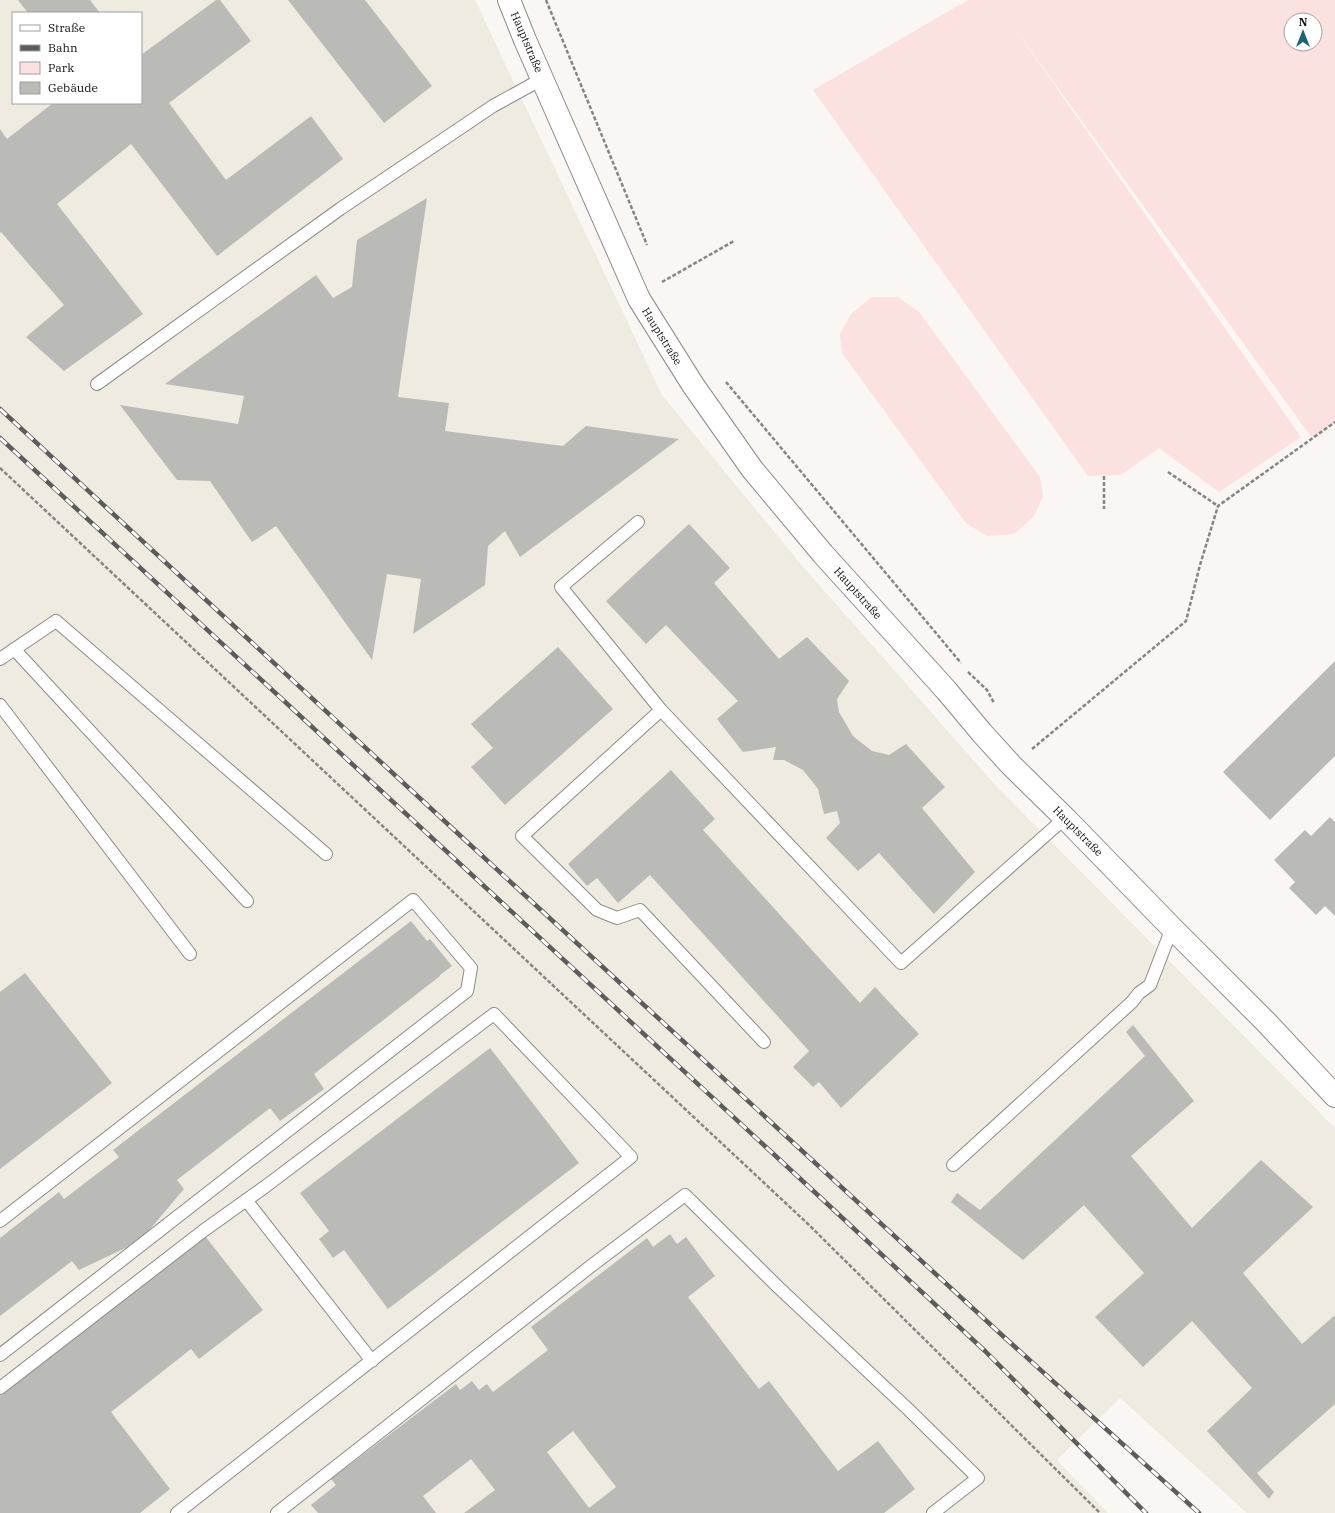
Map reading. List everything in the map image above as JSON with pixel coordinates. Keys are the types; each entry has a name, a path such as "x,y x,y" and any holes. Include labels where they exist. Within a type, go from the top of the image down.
{"street":[{"name":"Hauptstraße","path":"510,0 542,78 639,299 693,385 752,469 823,554 946,690 1012,766 1267,1023 1335,1096"}],"lane":[{"path":"97,384 340,209 492,106 542,78"},
{"path":"638,522 561,587 661,710 901,963 1065,818"},
{"path":"0,659 56,620 326,854"},
{"path":"14,649 247,901"},
{"path":"0,705 190,954"},
{"path":"661,710 522,836 597,910 617,918 640,910 764,1042"},
{"path":"0,1221 413,900 471,968 467,991 0,1355"},
{"path":"953,1165 1132,1002 1139,993 1150,985 1172,928"},
{"path":"0,1388 203,1231 494,1014 631,1157 177,1513"},
{"path":"277,1513 585,1271 685,1195 778,1288 909,1410 978,1478 933,1513"},
{"path":"246,1200 372,1361"},
{"path":"0,1345 95,1272"}],"path":[{"path":"546,0 648,246"},
{"path":"639,299 662,282 734,241"},
{"path":"659,275 666,289"},
{"path":"724,379 962,665"},
{"path":"1012,766 1186,620 1200,565 1218,506 1335,422"},
{"path":"0,468 808,1224 1100,1513"},
{"path":"1168,472 1218,506"},
{"path":"1104,476 1104,509"},
{"path":"968,671 988,690 997,708"}],"shaded area":[{"path":"0,0 475,0 662,395 798,561 997,787 1335,1128 1335,1513 1247,1513 1120,1398 1057,1460 1108,1513 0,1513"}],"green space":[{"path":"968,0 1335,0 1335,422 1312,438 1011,23 1301,437 1219,492 1159,448 1121,475 1088,476 813,90"},
{"path":"872,297 898,297 919,312 1040,477 1043,496 1034,516 1014,534 987,536 966,523 842,353 840,334 851,314"}],"building":[{"path":"18,0 90,0 99,12 27,12"},
{"path":"216,0 220,0 251,41 169,103 226,180 311,116 343,159 217,256 131,144 57,204 143,314 64,371 26,337 64,305 1,232 0,233 0,129 7,139 52,104 142,104 142,54"},
{"path":"288,0 365,0 432,86 384,123"},
{"path":"427,198 398,397 449,403 445,431 563,446 586,426 679,439 520,557 505,531 488,546 485,585 413,634 421,579 387,574 372,660 276,526 252,542 210,481 177,480 120,405 238,424 244,396 165,384 316,275 333,298 352,287 357,240"},
{"path":"689,524 730,568 714,583 779,659 807,637 849,681 837,699 839,712 853,736 872,751 889,755 906,744 945,787 922,808 975,872 934,914 879,853 858,871 826,838 840,823 837,811 824,814 818,789 803,770 784,760 773,760 776,747 743,752 717,719 738,701 666,625 646,644 606,601"},
{"path":"558,647 613,709 505,805 471,767 493,748 471,724"},
{"path":"1335,661 1335,756 1270,820 1223,772"},
{"path":"671,770 715,819 703,830 860,1003 875,987 919,1034 841,1108 819,1082 813,1087 793,1067 809,1051 650,875 618,903 597,878 587,886 568,864"},
{"path":"1330,817 1335,822 1335,916 1325,906 1316,915 1289,888 1295,882 1274,860 1305,830 1311,836"},
{"path":"411,921 427,941 430,939 452,966 314,1074 324,1089 280,1121 270,1108 177,1180 184,1189 140,1241 79,1270 72,1261 0,1316 0,1238 59,1192 64,1199 119,1157 113,1150"},
{"path":"25,973 112,1083 0,1169 0,992"},
{"path":"1133,1025 1194,1101 1131,1156 1192,1228 1261,1160 1313,1207 1243,1273 1302,1344 1335,1315 1335,1404 1257,1473 1274,1492 1269,1499 1207,1431 1252,1388 1192,1321 1143,1367 1095,1317 1144,1273 1084,1205 1023,1260 951,1202 957,1193 980,1210 1145,1056 1126,1032"},
{"path":"490,1048 579,1163 388,1309 344,1250 333,1258 319,1239 329,1231 300,1193"},
{"path":"670,1234 677,1244 686,1237 715,1276 688,1297 759,1389 769,1381 838,1471 878,1441 915,1489 884,1513 464,1513 495,1490 471,1459 423,1496 436,1513 318,1513 311,1505 336,1485 331,1479 456,1384 460,1390 472,1381 479,1390 487,1384 493,1392 548,1350 531,1327 647,1238 653,1247","holes":["573,1431 616,1487 589,1508 547,1452"]},
{"path":"205,1236 263,1310 199,1359 191,1349 111,1412 170,1489 140,1513 0,1513 0,1396"}],"railway":[{"path":"0,409 1004,1337 1199,1513"},
{"path":"0,438 985,1351 1146,1513"}]}
